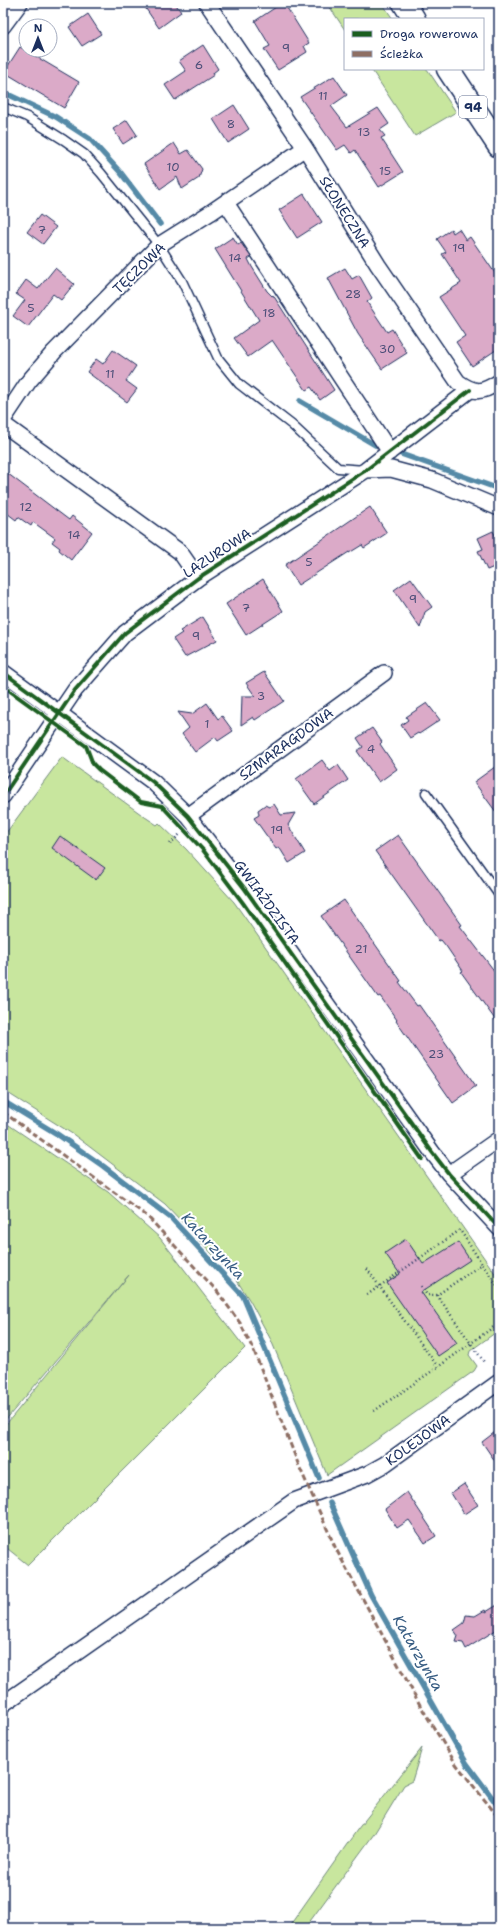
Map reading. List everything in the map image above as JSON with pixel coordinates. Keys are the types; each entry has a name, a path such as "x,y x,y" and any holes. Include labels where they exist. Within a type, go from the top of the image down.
{"main road":[{"path":"404,3 413,18"},
{"name":"94","path":"449,70 498,141"}],"street":[{"path":"3,26 20,3"},
{"name":"SŁONECZNA","path":"206,3 305,148 387,278 458,382 470,390"},
{"name":"TĘCZOWA","path":"3,420 29,381 54,352 159,245 226,203 305,148"},
{"path":"226,203 390,452"},
{"path":"470,390 486,390 499,382"},
{"name":"LAZUROWA","path":"3,796 75,690 125,633 198,578 366,470 470,390"},
{"path":"3,424 180,552 198,578"},
{"path":"366,470 391,469 432,480 499,508"},
{"name":"GWIAŹDZISTA","path":"3,672 153,782 184,826 245,889 449,1174 499,1228"},
{"name":"SZMARAGDOWA","path":"184,826 384,673"},
{"path":"449,1174 499,1139"},
{"name":"KOLEJOWA","path":"3,1704 294,1501 367,1474 385,1464 499,1382"}],"lane":[{"path":"3,107 27,117 84,154 101,173 159,245 182,282 218,358 239,384 292,425 338,468 366,470"},
{"path":"426,793 499,895"}],"path":[{"path":"170,844 184,826 188,834"},
{"path":"367,1295 460,1230 499,1288"},
{"path":"421,1286 427,1295 437,1295 482,1264"},
{"path":"367,1269 438,1367"},
{"path":"437,1295 484,1362"},
{"path":"374,1411 499,1323"}],"green space":[{"path":"327,3 382,3 392,18 344,18 344,28"},
{"path":"372,70 428,70 456,112 415,136"},
{"path":"62,757 145,817 157,825 159,823 186,849 234,902 499,1279 499,1330 470,1351 469,1355 477,1366 474,1371 327,1475 271,1340 236,1279 165,1204 74,1135 3,1090 3,837"},
{"path":"3,1121 108,1192 160,1238 245,1348 28,1565 3,1545 3,1428 129,1275 3,1423"},
{"path":"422,1748 412,1781 404,1785 374,1834 305,1928 288,1928 357,1830"}],"building":[{"path":"142,3 175,3 181,12 159,28"},
{"path":"284,3 309,43 304,46 307,52 278,70 264,49 270,46 255,21"},
{"path":"88,14 101,34 82,46 69,27"},
{"path":"203,45 218,69 213,73 214,75 175,100 165,85 186,71 179,61"},
{"path":"18,50 18,58 39,58 79,82 64,108 4,72"},
{"path":"334,76 347,95 331,106 347,127 378,108 389,124 380,130 385,136 381,138 403,172 379,187 355,150 351,153 345,145 337,150 300,97"},
{"path":"234,105 249,129 228,143 213,119"},
{"path":"127,120 137,135 123,144 113,129"},
{"path":"174,143 181,154 188,150 202,169 199,178 182,189 177,177 160,189 144,164"},
{"path":"304,194 322,222 297,238 279,210"},
{"path":"40,215 56,227 43,244 27,232"},
{"path":"451,229 453,233 459,229 466,240 470,237 499,279 499,348 472,366 456,342 465,336 439,297 461,283 442,254 446,252 437,239"},
{"path":"233,237 238,245 241,243 251,257 248,259 252,267 267,291 272,296 273,295 334,390 320,400 311,387 306,390 272,340 248,357 234,338 259,320 215,249"},
{"path":"55,268 74,284 61,300 53,294 28,327 13,316 25,300 16,294 26,280 38,289"},
{"path":"345,268 352,279 359,275 372,298 367,302 387,332 392,329 407,353 382,369 358,334 328,278"},
{"path":"113,350 136,366 126,381 137,389 127,402 87,372 96,359 103,364"},
{"path":"3,470 69,520 72,516 92,532 71,560 52,542 55,538 33,522 31,526 18,517 16,520 3,510"},
{"path":"370,507 387,533 364,548 362,545 349,552 298,585 285,565"},
{"path":"493,531 499,543 499,565 487,570 478,551 483,549 478,538"},
{"path":"411,578 432,607 425,612 420,628 394,590"},
{"path":"263,579 283,611 246,635 226,604"},
{"path":"203,617 217,640 185,657 173,639 182,633 180,631"},
{"path":"264,672 284,701 255,720 253,717 241,725 242,696 255,696 246,683"},
{"path":"207,703 218,719 222,716 233,731 218,741 215,737 195,752 182,734 189,728 178,712 192,714"},
{"path":"427,703 440,720 419,734 418,733 410,738 401,725 408,720 406,717"},
{"path":"372,728 382,742 380,744 397,769 379,782 357,751 363,747 357,738"},
{"path":"322,760 330,771 338,765 348,780 314,804 296,779"},
{"path":"499,764 499,816 474,782"},
{"path":"274,804 281,815 295,813 288,825 305,853 289,863 279,847 276,849 254,818 259,815 258,810 265,805 269,807"},
{"path":"398,835 462,925 460,926 499,977 499,1025 461,972 463,971 446,946 441,940 439,941 375,851"},
{"path":"60,836 105,868 96,880 52,848"},
{"path":"344,900 401,981 399,982 417,1006 419,1005 476,1086 453,1103 396,1021 397,1020 380,996 378,997 321,916"},
{"path":"406,1239 423,1264 458,1242 470,1260 421,1292 457,1343 438,1356 387,1283 400,1274 385,1253"},
{"path":"499,1429 499,1467 482,1442"},
{"path":"464,1484 478,1505 464,1514 451,1493"},
{"path":"407,1492 436,1536 425,1543 409,1520 397,1528 385,1509"},
{"path":"499,1604 499,1628 466,1649 463,1643 456,1642 458,1636 454,1630 464,1623 466,1615 475,1616 485,1610 486,1612"}],"waterway":[{"path":"3,92 56,117 90,139 121,173 160,224"},
{"path":"300,401 375,445"},
{"path":"401,454 499,489"},
{"name":"Katarzynka","path":"3,1101 57,1134 103,1166 171,1218 243,1296 319,1478"},
{"name":"Katarzynka","path":"330,1503 371,1595 467,1764 499,1807"}],"marked path":[{"path":"3,1112 147,1216 217,1291 240,1323 254,1351 299,1466 336,1549 420,1705 456,1764 499,1818"}],"cycle path":[{"path":"3,796 75,690 125,633 198,578 366,470 470,390"},
{"path":"3,672 153,782 188,816 245,889 432,1152 449,1174 499,1228"},
{"path":"3,686 86,746 93,764 141,802 162,806 203,850 243,903 422,1159"}]}
